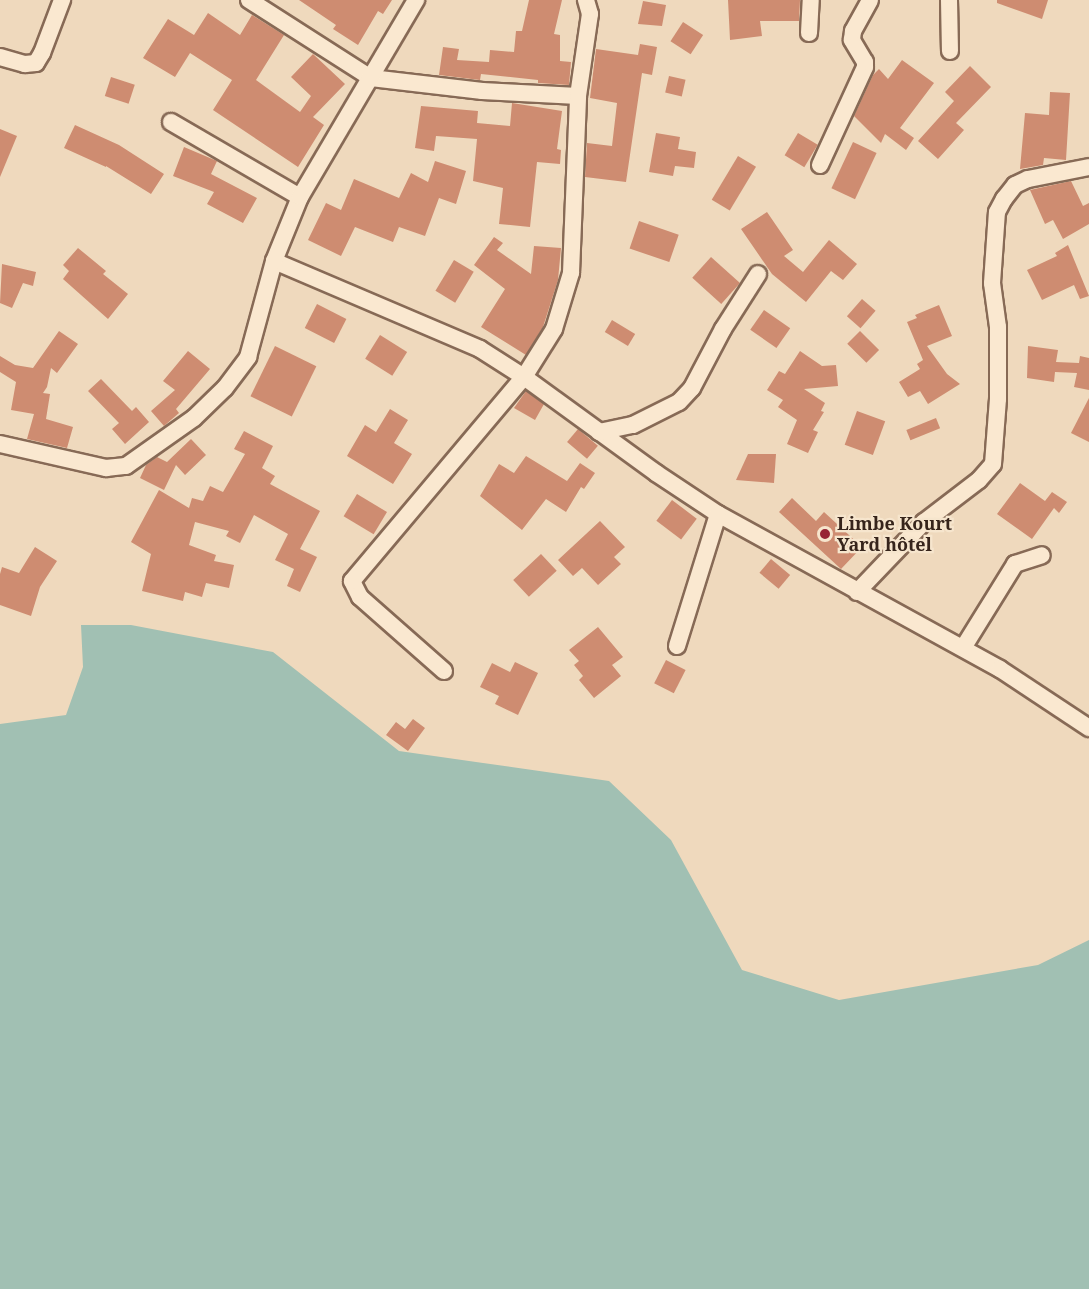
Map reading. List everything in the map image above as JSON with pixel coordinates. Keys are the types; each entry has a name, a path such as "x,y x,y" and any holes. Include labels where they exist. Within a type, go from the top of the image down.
{"street":[{"path":"0,57 25,64 36,63 62,0"},
{"path":"249,0 371,78 482,90 578,96"},
{"path":"0,444 106,468 126,466 144,456 194,418 225,388 248,357 274,261 300,197 416,0"},
{"path":"444,671 360,597 352,581 524,377 554,329 571,273 578,96 590,14 586,0"},
{"path":"809,33 811,0"},
{"path":"820,165 865,67 865,62 852,40 853,31 870,0"},
{"path":"948,1 950,51"},
{"path":"171,122 300,197"},
{"path":"857,592 924,522 979,480 993,464 998,409 998,327 992,283 997,212 1015,185 1089,167"},
{"path":"274,261 480,349 524,377 718,514 1000,669 1089,728"},
{"path":"599,432 633,425 679,402 692,388 723,329 758,274"},
{"path":"677,646 718,514"},
{"path":"963,648 1015,564 1042,555"}],"shaded area":[{"path":"81,625 131,625 273,652 399,751 609,781 671,840 742,970 839,1000 1038,965 1089,940 1089,1289 0,1289 0,724 66,715 83,667"}],"building":[{"path":"299,0 392,0 383,14 378,11 358,45 333,29 336,25"},
{"path":"529,0 562,0 554,34 560,35 560,61 571,62 569,85 538,83 538,80 481,74 480,80 439,75 443,47 459,49 457,60 489,62 490,50 514,52 516,31 522,31"},
{"path":"728,0 800,0 799,21 760,21 762,36 730,40"},
{"path":"997,0 1048,0 1042,19 997,3"},
{"path":"643,1 666,5 662,26 638,24"},
{"path":"208,13 240,35 252,15 284,35 256,80 300,112 311,96 291,77 313,54 345,84 313,117 324,125 298,167 213,110 232,80 190,53 175,77 143,58 168,19 194,35"},
{"path":"683,22 703,35 691,54 670,41"},
{"path":"640,44 657,47 652,75 642,73 626,182 585,177 587,143 612,146 617,103 590,98 596,49 638,55"},
{"path":"902,60 934,83 900,128 914,138 906,150 885,134 881,143 854,116 873,75 879,69 888,79"},
{"path":"970,66 991,87 956,123 964,130 938,159 918,141 954,101 945,92"},
{"path":"669,76 686,80 682,96 665,93"},
{"path":"111,77 135,85 129,104 105,96"},
{"path":"1050,92 1070,93 1066,160 1044,158 1043,165 1020,169 1025,113 1049,115"},
{"path":"512,103 562,111 557,149 561,150 560,164 537,162 530,227 499,224 503,188 473,181 477,139 436,136 434,151 415,148 421,106 478,111 477,123 510,126"},
{"path":"75,125 119,145 164,174 151,194 106,166 64,148"},
{"path":"0,129 17,136 0,177"},
{"path":"656,133 680,137 678,149 696,152 694,168 675,166 673,176 649,172"},
{"path":"798,133 818,145 804,167 785,155"},
{"path":"853,142 877,153 855,199 831,188"},
{"path":"184,147 217,161 211,174 257,198 243,223 207,204 214,192 173,176"},
{"path":"738,156 756,167 730,211 712,200"},
{"path":"435,161 466,171 456,204 439,198 425,236 399,227 393,242 355,227 341,256 308,240 326,203 341,210 354,179 399,198 411,173 428,182"},
{"path":"1071,181 1083,206 1089,203 1089,224 1063,239 1053,220 1045,224 1030,190"},
{"path":"767,212 793,250 784,256 803,272 829,240 857,264 843,280 831,271 806,302 772,274 741,229"},
{"path":"639,221 679,235 669,262 630,248"},
{"path":"494,237 503,243 497,250 531,274 534,246 561,248 558,280 543,327 526,355 481,327 505,289 474,265"},
{"path":"1068,245 1089,296 1080,299 1074,285 1042,300 1027,270 1057,256 1055,253"},
{"path":"78,248 106,271 103,274 128,294 108,319 63,279 69,271 63,265"},
{"path":"711,257 740,283 721,304 692,278"},
{"path":"454,260 474,272 455,303 435,291"},
{"path":"2,264 36,272 33,286 23,283 12,308 0,303"},
{"path":"862,299 876,311 860,328 847,316"},
{"path":"317,304 346,319 334,343 305,328"},
{"path":"939,305 952,336 927,346 947,374 960,384 928,404 920,391 908,397 899,382 920,369 917,364 923,360 907,322 917,318 915,315"},
{"path":"764,310 790,328 776,348 750,330"},
{"path":"612,320 635,334 628,346 605,332"},
{"path":"59,331 78,344 57,373 51,368 47,387 43,393 50,394 46,419 73,427 67,448 27,439 34,414 11,410 16,382 0,372 0,356 15,365 33,368"},
{"path":"860,331 879,350 866,363 847,344"},
{"path":"380,335 407,352 392,376 365,359"},
{"path":"275,346 316,366 292,416 250,396"},
{"path":"1028,346 1058,350 1056,362 1079,363 1080,356 1089,358 1089,390 1074,387 1077,373 1055,372 1054,382 1027,378"},
{"path":"188,351 210,369 176,409 179,413 164,426 151,411 175,390 163,381"},
{"path":"800,351 822,366 836,365 838,386 804,389 825,403 821,411 824,412 813,430 818,432 808,453 787,444 797,420 778,407 783,400 767,390 779,371 785,374"},
{"path":"101,379 132,411 136,407 149,422 125,444 112,429 119,423 88,391"},
{"path":"526,391 544,404 535,420 514,408"},
{"path":"1089,398 1089,442 1071,433"},
{"path":"390,409 408,420 394,443 412,454 393,484 347,456 365,425 376,432"},
{"path":"857,411 885,421 873,455 845,445"},
{"path":"936,418 940,428 910,440 906,430"},
{"path":"578,429 598,446 587,459 567,442"},
{"path":"244,431 273,446 262,468 275,476 270,484 320,511 300,549 317,557 300,592 287,586 294,569 275,560 288,534 254,515 240,543 226,536 229,531 195,522 189,545 216,555 214,561 234,565 229,588 206,583 202,597 185,592 183,601 142,591 151,554 131,542 159,490 189,508 192,498 203,501 210,486 223,492 245,454 234,449"},
{"path":"191,439 206,455 185,475 176,465 164,490 140,478 146,465 157,457 167,462"},
{"path":"748,454 776,454 774,483 736,480"},
{"path":"526,456 567,481 580,463 595,473 584,489 581,487 566,512 546,499 522,530 480,496 499,464 514,473"},
{"path":"1020,483 1045,501 1052,492 1067,502 1059,513 1054,508 1032,539 997,514"},
{"path":"357,494 387,512 374,534 344,516"},
{"name":"Limbe Kourt Yard hôtel","path":"792,498 816,521 824,512 862,547 841,569 779,512"},
{"path":"672,500 697,519 681,539 656,521"},
{"path":"600,521 625,547 614,557 621,564 598,585 582,568 573,576 558,560"},
{"path":"35,547 57,561 40,587 31,616 0,605 0,574 2,567 19,573"},
{"path":"541,554 557,571 529,597 513,580"},
{"path":"771,559 790,575 779,589 759,573"},
{"path":"598,627 623,657 612,665 621,676 594,698 579,680 583,676 574,665 579,661 569,650"},
{"path":"666,660 686,670 674,693 654,683"},
{"path":"515,662 538,673 518,715 495,704 499,696 480,687 492,663 510,672"},
{"path":"413,719 425,728 408,751 386,735 396,722 405,729"}],"place":[{"name":"Limbe Kourt Yard hôtel","path":"825,534"}]}
